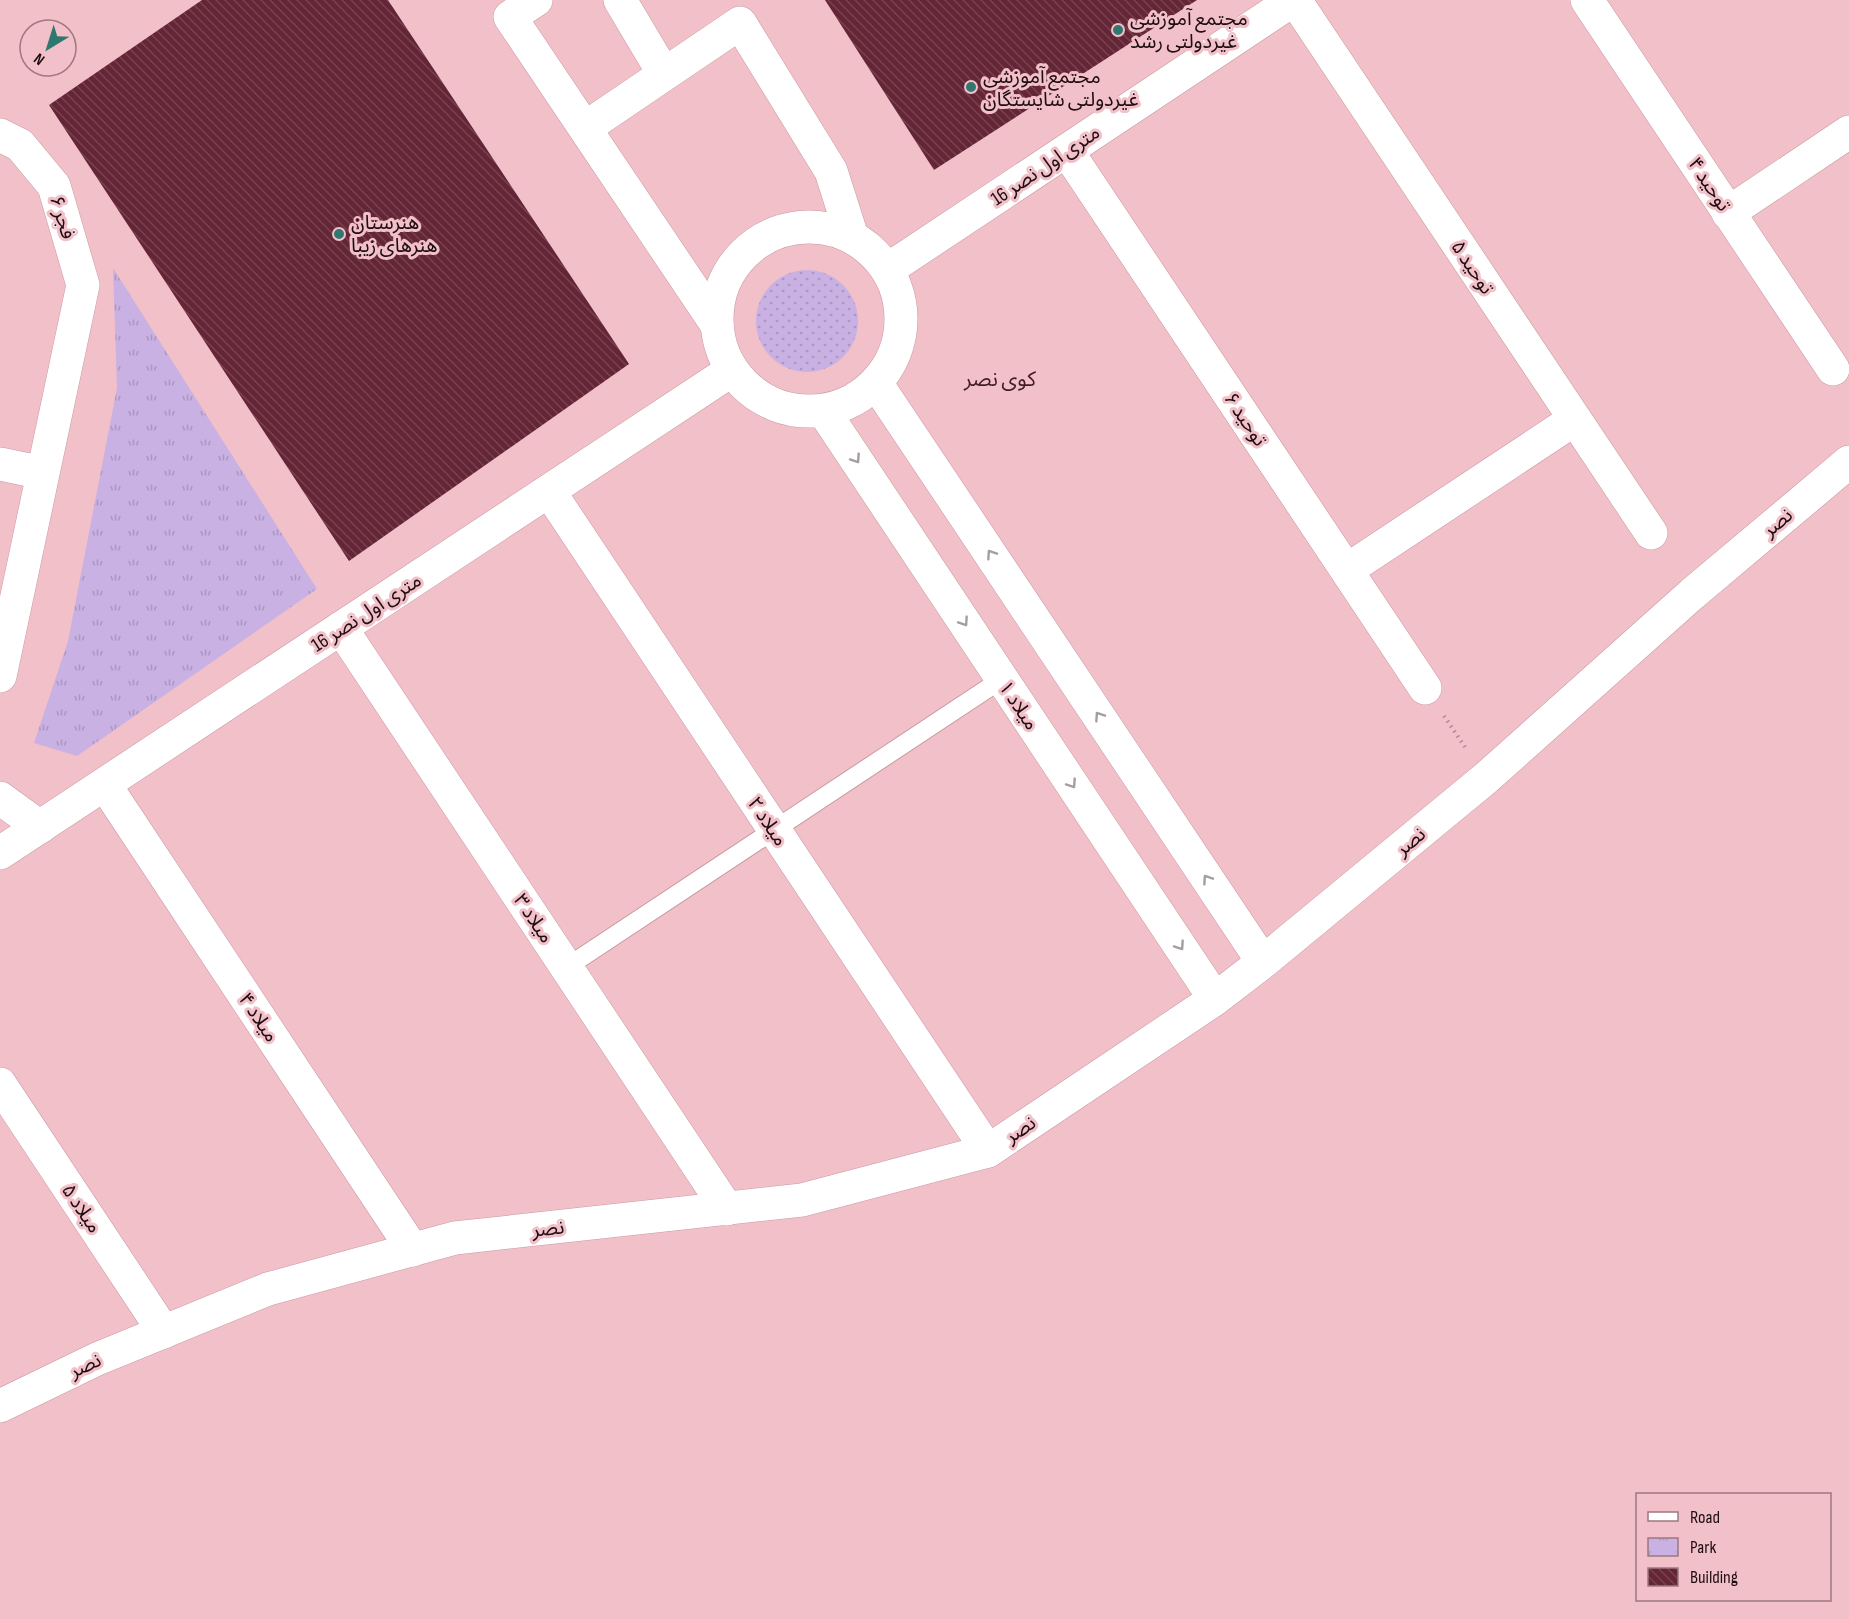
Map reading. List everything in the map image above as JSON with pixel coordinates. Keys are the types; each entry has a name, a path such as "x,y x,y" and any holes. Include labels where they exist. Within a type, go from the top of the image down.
{"street":[{"path":"536,0 510,17 717,325"},
{"path":"620,0 664,74"},
{"name":"16 متری اول نصر","path":"887,270 1294,0"},
{"name":"توحید ۵","path":"1294,0 1652,533"},
{"name":"توحید ۴","path":"1587,0 1833,369"},
{"path":"585,128 740,23 831,171 852,237"},
{"path":"1728,213 1849,132"},
{"name":"فجر ۶","path":"0,135 20,145 54,186 83,285 43,473"},
{"name":"توحید ۶","path":"1067,151 1425,688"},
{"path":"805,226 829,229 852,237 872,251 887,270 897,292 902,316 899,340 891,363 876,383 861,396 843,405 824,410 797,411 772,404 750,389 732,370 721,348 717,325 718,300 726,277 740,257 759,241 780,231 805,226"},
{"name":"16 متری اول نصر","path":"0,853 732,370"},
{"path":"876,383 1263,962"},
{"name":"میلاد ۱","path":"824,410 1215,999"},
{"path":"1347,570 1575,419"},
{"name":"نصر","path":"0,1406 97,1359 268,1289 455,1238 802,1200 987,1151 1215,999 1263,962 1486,778 1692,594 1849,462"},
{"path":"0,464 43,473 0,676"},
{"name":"میلاد ۲","path":"549,491 987,1151"},
{"name":"میلاد ۳","path":"341,628 727,1209"},
{"name":"میلاد ۴","path":"105,784 413,1250"},
{"path":"0,798 40,826"},
{"name":"میلاد ۵","path":"0,1084 164,1332"}],"lane":[{"path":"567,967 1002,679"}],"path":[{"path":"1425,688 1486,778"}],"green space":[{"path":"113,268 317,589 77,756 34,743 68,641 117,388"},
{"path":"807,270 827,274 843,285 854,301 858,321 854,341 843,357 827,368 807,372 787,368 771,357 760,341 756,321 760,301 771,285 787,274"}],"building":[{"name":"هنرستان هنرهای زیبا","path":"202,0 388,0 629,364 349,561 49,105"},
{"name":"مجتمع آموزشی غیردولتی شایستگان","path":"825,0 1197,0 934,170"}],"place":[{"name":"مجتمع آموزشی غیردولتی رشد","path":"1118,30"},
{"name":"مجتمع آموزشی غیردولتی شایستگان","path":"971,87"},
{"name":"هنرستان هنرهای زیبا","path":"339,234"}],"district":[{"name":"کوی نصر","path":"1000,379"}]}
